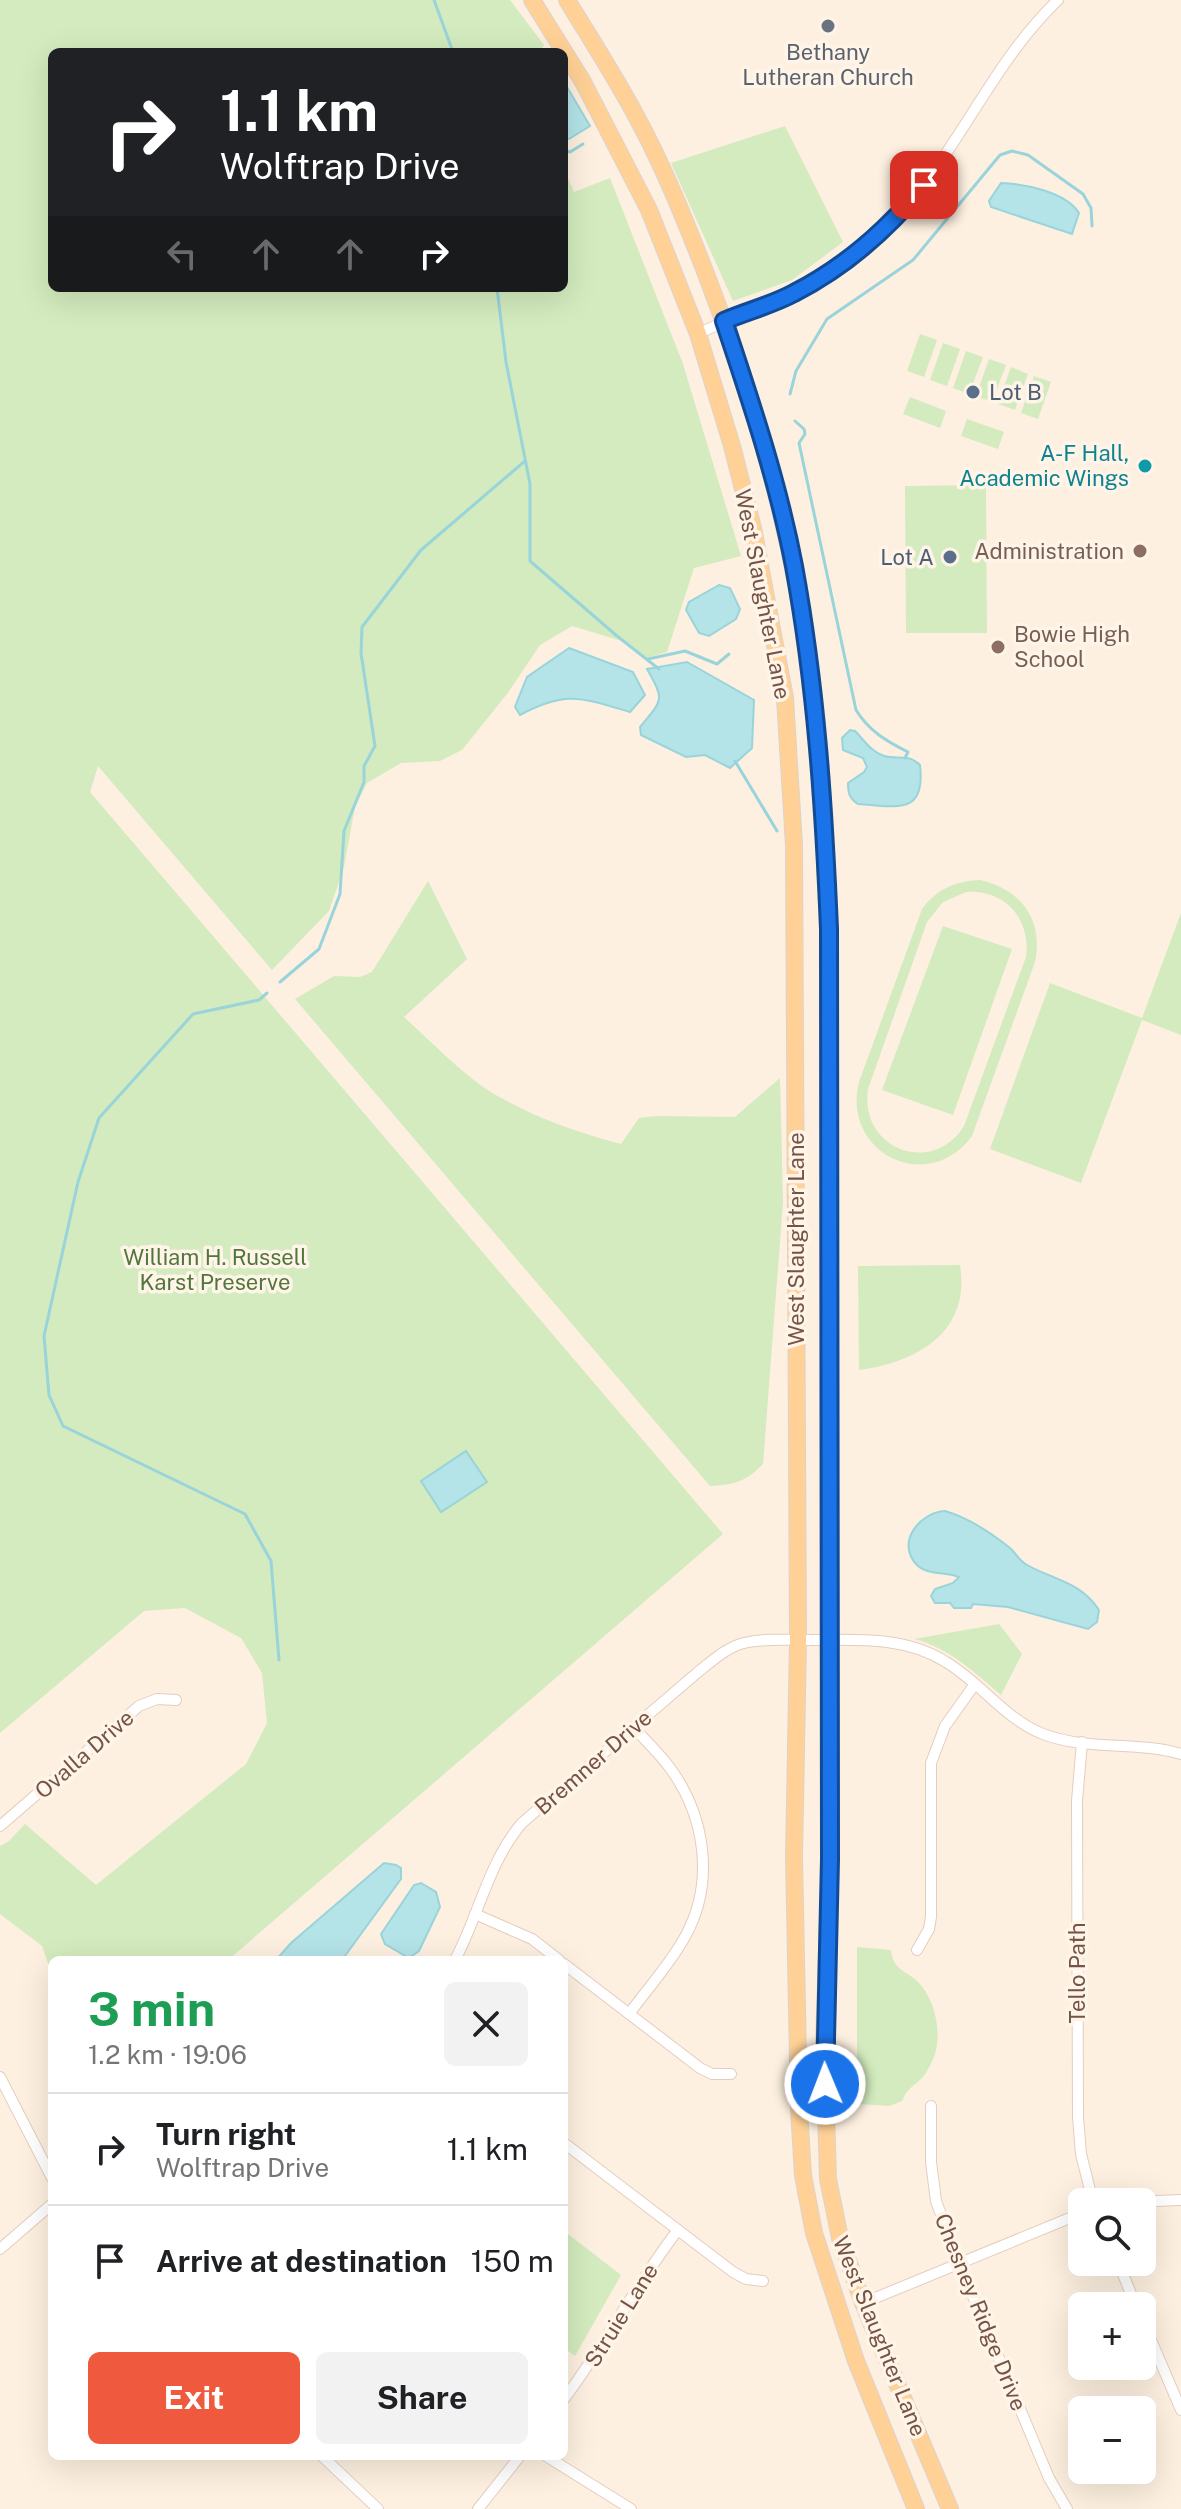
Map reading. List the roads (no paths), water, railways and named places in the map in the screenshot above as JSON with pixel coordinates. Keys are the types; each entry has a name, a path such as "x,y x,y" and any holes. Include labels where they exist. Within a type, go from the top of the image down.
{"main road":[{"name":"West Slaughter Lane","path":"532,0 562,48"},
{"name":"West Slaughter Lane","path":"567,0 636,114 684,216 724,321 766,448 793,564 813,689 829,929 830,1859 824,2056 828,2179 840,2238 863,2303 950,2509"},
{"name":"West Slaughter Lane","path":"568,58 649,210 698,334 753,528 785,698 794,845 798,1640 794,1857 803,2175 814,2233 856,2361 916,2509"},
{"path":"794,845 825,844"},
{"path":"798,2055 824,2056"}],"street":[{"path":"698,334 772,303 829,274 885,228 924,185 1014,52 1058,0"},
{"name":"Bremner Drive","path":"457,1956 492,1869 517,1829 633,1727 727,1650 741,1644 758,1640 828,1640 887,1641 906,1645 943,1660 1021,1723 1043,1734 1181,1754"},
{"path":"917,1950 924,1941 931,1917 931,1763 945,1726 975,1684"},
{"name":"Ovalla Drive","path":"0,1826 139,1706 157,1699 176,1700"},
{"path":"629,2014 687,1932 697,1910 704,1869 700,1830 685,1792 668,1764 633,1727"},
{"name":"Tello Path","path":"1082,1742 1077,1792 1078,2117 1081,2154 1090,2188"},
{"path":"475,1914 532,1939 554,1956"},
{"path":"568,1967 700,2068 712,2074 731,2074"},
{"path":"0,2077 48,2170"},
{"name":"Chesney Ridge Drive","path":"931,2106 933,2190 959,2263 1049,2478 1067,2509"},
{"path":"568,2146 733,2272 746,2279 763,2281"},
{"path":"1156,2201 1181,2200"},
{"path":"0,2249 48,2207"},
{"path":"863,2303 1068,2219"},
{"name":"Struie Lane","path":"568,2394 600,2351 644,2275 678,2230"},
{"path":"1156,2352 1181,2410"},
{"path":"326,2460 378,2509"},
{"path":"478,2509 517,2460"},
{"path":"552,2460 631,2509"},
{"path":"359,2509 369,2499"}],"water":[{"path":"568,89 590,126 568,139"},
{"path":"1001,183 1033,187 1065,200 1079,213 1072,234 991,207 989,201"},
{"path":"719,585 730,588 740,609 736,619 709,636 699,633 686,610 689,602"},
{"path":"569,648 633,672 645,695 630,712 586,700 563,699 520,715 515,707 527,677"},
{"path":"687,662 754,700 752,748 730,768 705,755 686,757 641,735 640,727 659,700 657,688 647,669"},
{"path":"850,730 855,731 879,754 907,758 920,765 921,782 913,801 905,805 884,806 858,804 853,800 848,783 867,767 863,758 843,750 842,738"},
{"path":"466,1451 487,1482 441,1512 421,1481"},
{"path":"945,1511 987,1531 1027,1565 1084,1593 1099,1610 1097,1622 1088,1629 1008,1607 973,1604 971,1608 954,1608 950,1603 935,1603 931,1596 935,1589 953,1583 959,1577 921,1568 911,1556 909,1547 913,1530 919,1523"},
{"path":"384,1863 401,1868 401,1879 345,1956 280,1956"},
{"path":"421,1883 436,1892 440,1907 419,1951 406,1956 385,1944 381,1934 414,1885"}],"waterway":[{"path":"434,0 452,48"},
{"path":"568,151 583,144"},
{"path":"790,394 796,371 827,319 913,260 1000,155 1012,151 1028,155 1083,194 1091,208 1092,226"},
{"path":"497,292 506,362 530,484 530,561 659,669"},
{"path":"795,421 804,429 805,434 799,443 856,710 879,735 908,752 905,758"},
{"path":"280,982 319,949 340,894 344,831 364,782 364,766 375,746 361,653 362,627 421,550 525,461"},
{"path":"648,659 685,651 717,664 729,654"},
{"path":"735,761 777,831"},
{"path":"267,993 259,1000 193,1014 99,1118 78,1182 44,1336 49,1395 63,1426 245,1514 271,1561 279,1660"}],"place":[{"name":"Bethany Lutheran Church","path":"828,26"},
{"name":"Lot B","path":"973,392"},
{"name":"A-F Hall, Academic Wings","path":"1145,466"},
{"name":"Administration","path":"1140,551"},
{"name":"Lot A","path":"950,557"},
{"name":"Bowie High School","path":"998,647"}],"park label":[{"name":"William H. Russell Karst Preserve","path":"215,1270"}]}
